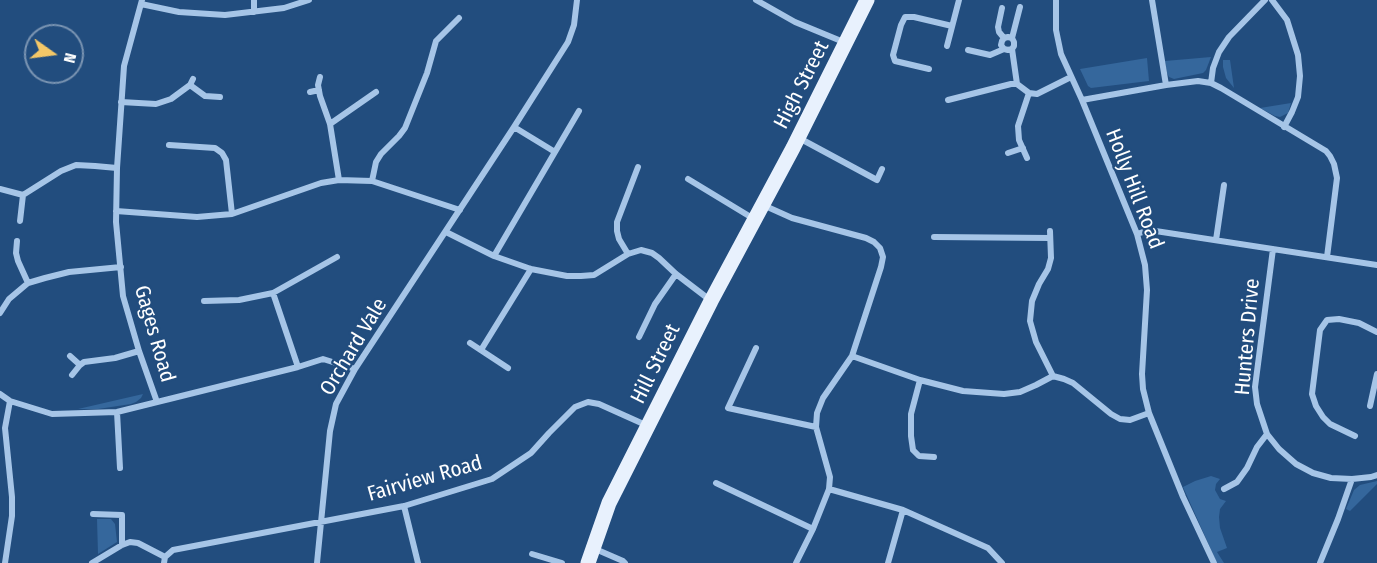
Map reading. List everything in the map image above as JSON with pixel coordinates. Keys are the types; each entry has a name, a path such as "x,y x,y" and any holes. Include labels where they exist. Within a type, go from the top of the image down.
{"main road":[{"name":"High Street","path":"772,188 867,0"},
{"name":"Hill Street","path":"590,555 609,503 711,301 772,188"}],"street":[{"path":"254,0 254,12"},
{"path":"142,2 178,12 225,15 284,8 309,0"},
{"name":"Orchard Vale","path":"317,563 330,431 336,404 355,369 568,42 574,25 577,0"},
{"path":"756,0 795,22 846,44"},
{"path":"947,46 959,0"},
{"name":"Holly Hill Road","path":"1056,0 1056,30 1061,54 1137,234 1145,265 1147,290 1142,374 1149,413 1183,497 1214,563"},
{"path":"1152,0 1166,85"},
{"path":"1211,83 1219,52 1229,37 1265,0"},
{"path":"1272,0 1287,20 1298,55 1300,76 1298,97 1284,127"},
{"name":"Gages Road","path":"142,2 124,66 116,222 123,297 157,402 323,359 355,369"},
{"path":"1017,84 1012,38 1020,7"},
{"path":"1002,8 998,27 1004,38"},
{"path":"929,69 896,60 893,55 905,17 914,17 952,27"},
{"path":"372,181 376,162 405,128 427,73 436,40 459,18"},
{"path":"1004,38 1012,38"},
{"path":"1004,38 1001,45 1004,49"},
{"path":"968,50 990,55 1004,49 1012,49"},
{"path":"320,78 319,90 330,124 339,180"},
{"path":"948,100 1011,84 1017,84 1029,93 1037,94 1071,78"},
{"path":"1082,100 1166,85 1198,81 1211,83 1326,151 1334,164 1337,178 1327,257"},
{"path":"121,102 156,104 171,99 192,82 205,96 220,97"},
{"path":"310,92 319,90"},
{"path":"330,124 376,92"},
{"path":"1027,158 1019,140 1018,126 1029,93"},
{"path":"494,256 579,111"},
{"path":"514,127 555,152"},
{"path":"798,138 877,180 882,169"},
{"path":"169,145 215,148 222,153 226,160 232,213"},
{"path":"1008,153 1023,148"},
{"path":"0,189 23,195 76,165 117,168"},
{"path":"628,254 619,239 617,222 638,167"},
{"path":"688,179 754,220"},
{"path":"116,211 197,217 232,213 321,183 339,180 372,181 460,210"},
{"path":"1216,240 1224,185"},
{"path":"20,221 23,195"},
{"path":"762,205 792,218 866,238 880,248 883,257 852,357 823,398 817,413 816,427 830,477 829,489 796,563"},
{"path":"1137,234 1149,230 1377,265"},
{"path":"446,232 494,256 567,276 594,275 628,254 641,250 652,253 711,301"},
{"path":"934,237 1050,235 1051,258 1048,269 1032,300 1030,321 1036,342 1053,376"},
{"path":"17,241 18,261 28,283"},
{"name":"Hunters Drive","path":"1273,249 1255,387 1257,404 1267,434 1296,464 1313,473 1331,478 1352,479 1377,475"},
{"path":"204,301 239,300 273,293 337,257"},
{"path":"0,313 9,299 28,283 69,272 121,267"},
{"path":"481,350 531,268"},
{"path":"639,337 655,304 676,274"},
{"path":"273,293 298,367"},
{"path":"1355,436 1330,424 1316,406 1312,394 1320,330 1327,320 1339,319 1359,323 1377,332"},
{"path":"470,343 508,368"},
{"path":"756,348 728,408 816,427"},
{"path":"72,375 80,365 91,360 115,358 139,351"},
{"path":"70,356 80,365"},
{"path":"852,357 920,380 963,391 1004,394 1020,392 1053,376 1073,383 1120,419 1130,420 1149,413"},
{"path":"1370,406 1377,374"},
{"path":"920,380 911,414 913,450 919,456 934,458"},
{"path":"0,394 10,400 52,414 117,412 157,402"},
{"path":"5,563 12,516 5,428 10,400"},
{"name":"Fairview Road","path":"165,560 173,550 404,506 492,479 531,453 575,407 588,402 599,404 649,426"},
{"path":"117,412 120,468"},
{"path":"1224,489 1237,482 1267,434"},
{"path":"1320,563 1352,479"},
{"path":"716,483 813,529"},
{"path":"829,489 903,510 988,548 1002,563"},
{"path":"404,506 418,563"},
{"path":"888,563 903,510"},
{"path":"93,514 122,515 122,545"},
{"path":"92,563 130,542 138,543 165,560"},
{"path":"532,554 562,563"},
{"path":"590,555 625,563"}],"shaded area":[{"path":"1211,57 1203,73 1174,79 1167,73 1165,61"},
{"path":"1147,58 1149,81 1091,88 1080,69"},
{"path":"1223,60 1230,60 1234,88 1226,78"},
{"path":"1291,103 1288,113 1280,117 1260,108"},
{"path":"143,394 131,404 98,409 78,409"},
{"path":"1211,476 1220,479 1215,490 1220,499 1226,501 1220,509 1219,517 1227,548 1217,552 1224,563 1217,563 1183,487"},
{"path":"1377,481 1377,484 1350,511 1346,509 1354,490 1360,485"},
{"path":"97,519 111,519 115,524 117,542 98,554"}]}
